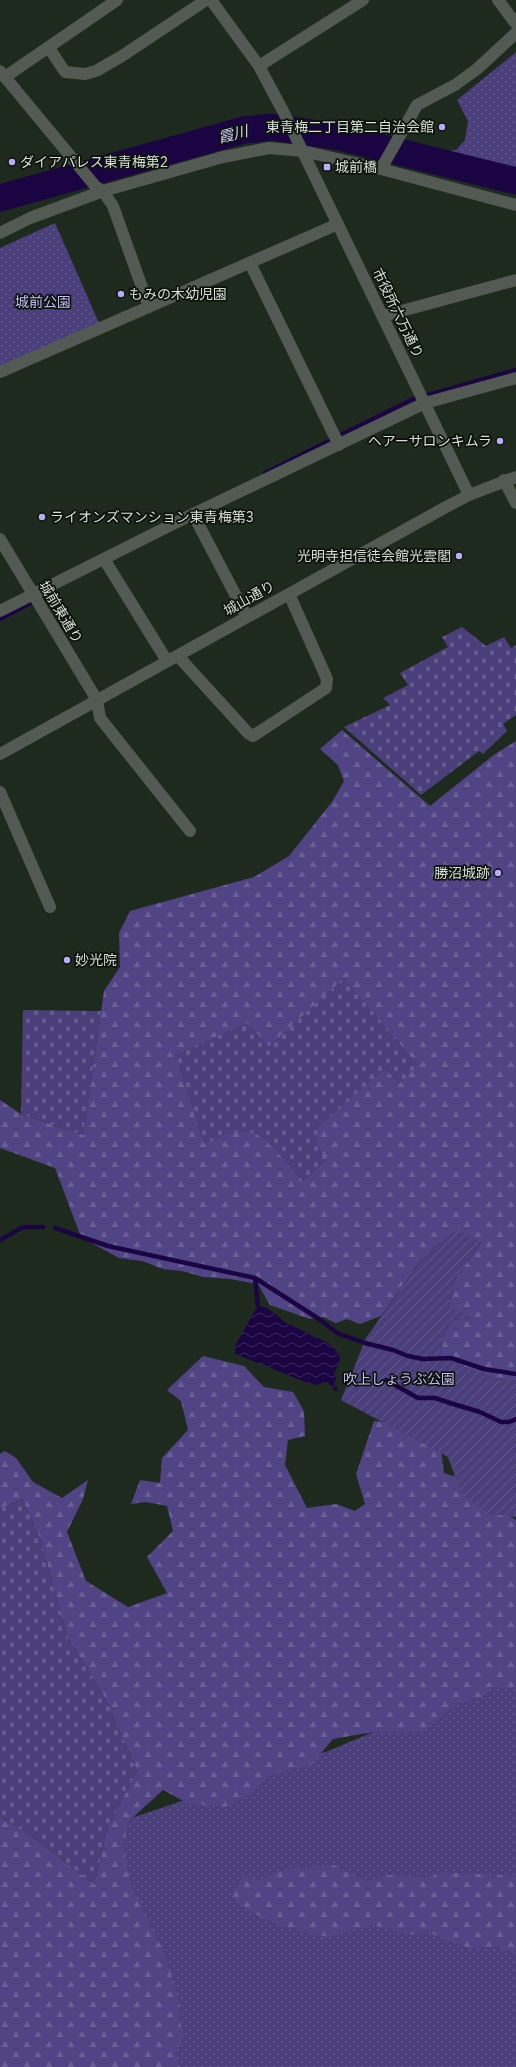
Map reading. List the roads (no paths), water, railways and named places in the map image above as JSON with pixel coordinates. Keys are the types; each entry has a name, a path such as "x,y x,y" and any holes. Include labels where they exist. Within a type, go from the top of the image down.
{"street":[{"path":"117,0 49,48 2,74 100,189 112,206 149,307"},
{"path":"49,48 65,72 85,74 96,71 122,56 206,0"},
{"path":"212,0 259,66 301,147"},
{"path":"259,66 363,0"},
{"path":"498,0 516,24"},
{"path":"382,166 417,105 455,85 476,69 516,32"},
{"path":"0,234 30,218 100,189 223,157 269,148 301,147 382,166 516,205"},
{"name":"市役所六万通り","path":"301,147 384,316 469,495"},
{"path":"0,372 338,224"},
{"path":"250,263 338,444"},
{"path":"384,316 516,280"},
{"path":"0,611 193,514 425,402 516,378"},
{"name":"城山通り","path":"0,754 469,495 504,480 516,477"},
{"path":"504,480 516,503"},
{"path":"193,514 246,617"},
{"name":"城前東通り","path":"0,539 98,700"},
{"path":"104,559 167,661"},
{"path":"178,656 248,733 253,736 326,688 327,679 289,594"},
{"path":"98,700 100,718 190,831"},
{"path":"0,792 50,907"}],"water":[{"path":"258,1305 269,1309 285,1322 330,1344 339,1354 340,1359 334,1375 337,1377 334,1383 338,1389 336,1392 328,1382 317,1385 308,1383 235,1354 235,1346"}],"waterway":[{"name":"霞川","path":"0,198 244,130 271,127 339,137 516,181"},
{"path":"265,473 411,400 516,370"},
{"path":"0,619 36,600"},
{"path":"0,1240 23,1227 43,1227"},
{"path":"55,1228 108,1246 255,1278 319,1319 337,1333 365,1343 393,1350 408,1356 423,1359 451,1358 484,1369 516,1374"},
{"path":"255,1278 258,1305"},
{"path":"386,1380 418,1398 435,1398 480,1412 501,1422 509,1422 516,1419"}],"place":[{"name":"東青梅二丁目第二自治会館","path":"442,127"},
{"name":"ダイアパレス東青梅第2","path":"12,162"},
{"name":"城前橋","path":"327,167"},
{"name":"もみの木幼児園","path":"121,294"},
{"name":"ヘアーサロンキムラ","path":"500,441"},
{"name":"ライオンズマンション東青梅第3","path":"42,517"},
{"name":"光明寺担信徒会館光雲閣","path":"459,556"},
{"name":"勝沼城跡","path":"498,873"},
{"name":"妙光院","path":"67,960"}],"park label":[{"name":"城前公園","path":"43,302"},
{"name":"吹上しょうぶ公園","path":"399,1379"}]}
